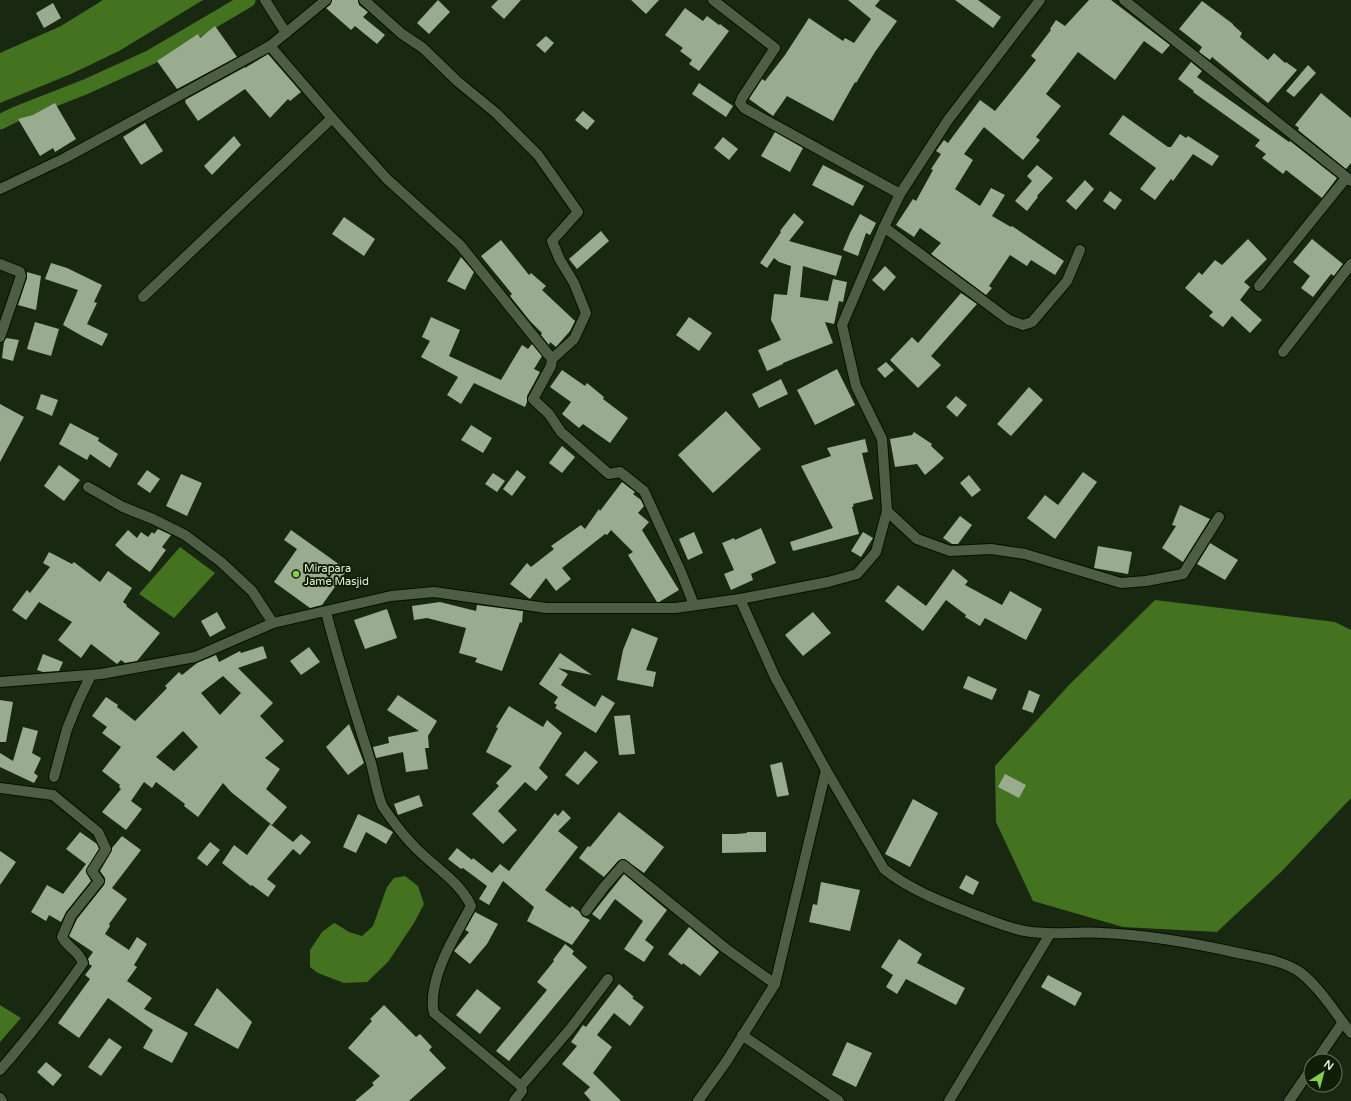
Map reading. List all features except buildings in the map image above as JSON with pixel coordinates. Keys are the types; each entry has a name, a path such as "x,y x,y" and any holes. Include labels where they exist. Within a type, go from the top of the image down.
{"street":[{"path":"265,0 286,33"},
{"path":"0,189 65,158 270,46 326,0"},
{"path":"364,0 402,34 423,48 457,81 496,113 538,155 578,212 552,241 560,260 574,284 586,313 574,339 552,359 551,366 534,399 549,414 561,432 609,474 620,472 644,491 682,572 694,605"},
{"path":"713,0 775,48 742,98 740,103 744,108 900,194"},
{"path":"0,682 101,674 195,657 273,623 391,596 434,592 546,608 675,608 740,599 828,582 857,574 876,552 887,511 882,439 856,386 842,325 884,227 900,194 948,120 1040,0"},
{"path":"1124,0 1349,180 1259,286"},
{"path":"270,46 387,179 460,245 552,359"},
{"path":"143,298 332,118"},
{"path":"884,227 1009,320 1023,325 1032,322 1067,281 1080,250"},
{"path":"0,264 20,272 21,276 0,337"},
{"path":"1283,352 1351,264"},
{"path":"88,487 123,507 153,519 191,540 221,562 252,591 273,623"},
{"path":"887,511 917,539 950,551 991,549 1025,554 1121,583 1146,581 1183,574 1219,517"},
{"path":"740,599 775,676 826,770 884,869 895,878 948,904 998,923 1025,931 1050,934 1102,932 1153,938 1223,949 1284,964 1300,972 1319,991 1351,1033"},
{"path":"326,612 342,674 374,773 382,805 413,845 457,885 466,896 471,906 443,959 435,983 432,1008 434,1013 521,1086"},
{"path":"54,777 67,729 91,675"},
{"path":"698,1101 726,1062 775,984 826,770"},
{"path":"0,788 53,795 98,832 106,849 92,871 98,881 71,916 62,937 66,944 80,956 83,962 57,1000 28,1038 0,1070"},
{"path":"586,911 604,887 623,866 725,948 775,984"},
{"path":"949,1101 1050,934"},
{"path":"514,1101 522,1091 521,1086 571,1028 608,979"},
{"path":"1322,1053 1343,1022"},
{"path":"742,1035 839,1101"},
{"path":"1289,1101 1303,1081"}],"shaded area":[{"path":"103,0 203,0 119,51 71,74 0,103 0,53 61,26"},
{"path":"180,547 215,573 174,618 139,594"},
{"path":"1155,600 1335,622 1351,630 1351,798 1281,872 1217,932 1123,927 1033,901 996,822 995,766 1069,685"},
{"path":"405,876 418,886 424,904 414,923 388,962 367,982 344,983 318,973 310,967 310,950 322,932 334,923 349,932 362,936 373,926 387,887 394,878"},
{"path":"0,1005 21,1018 0,1042"}],"waterway":[{"path":"0,122 16,114 85,87 151,57 248,0"}],"place":[{"name":"Mirapara Jame Masjid","path":"296,574"}]}
